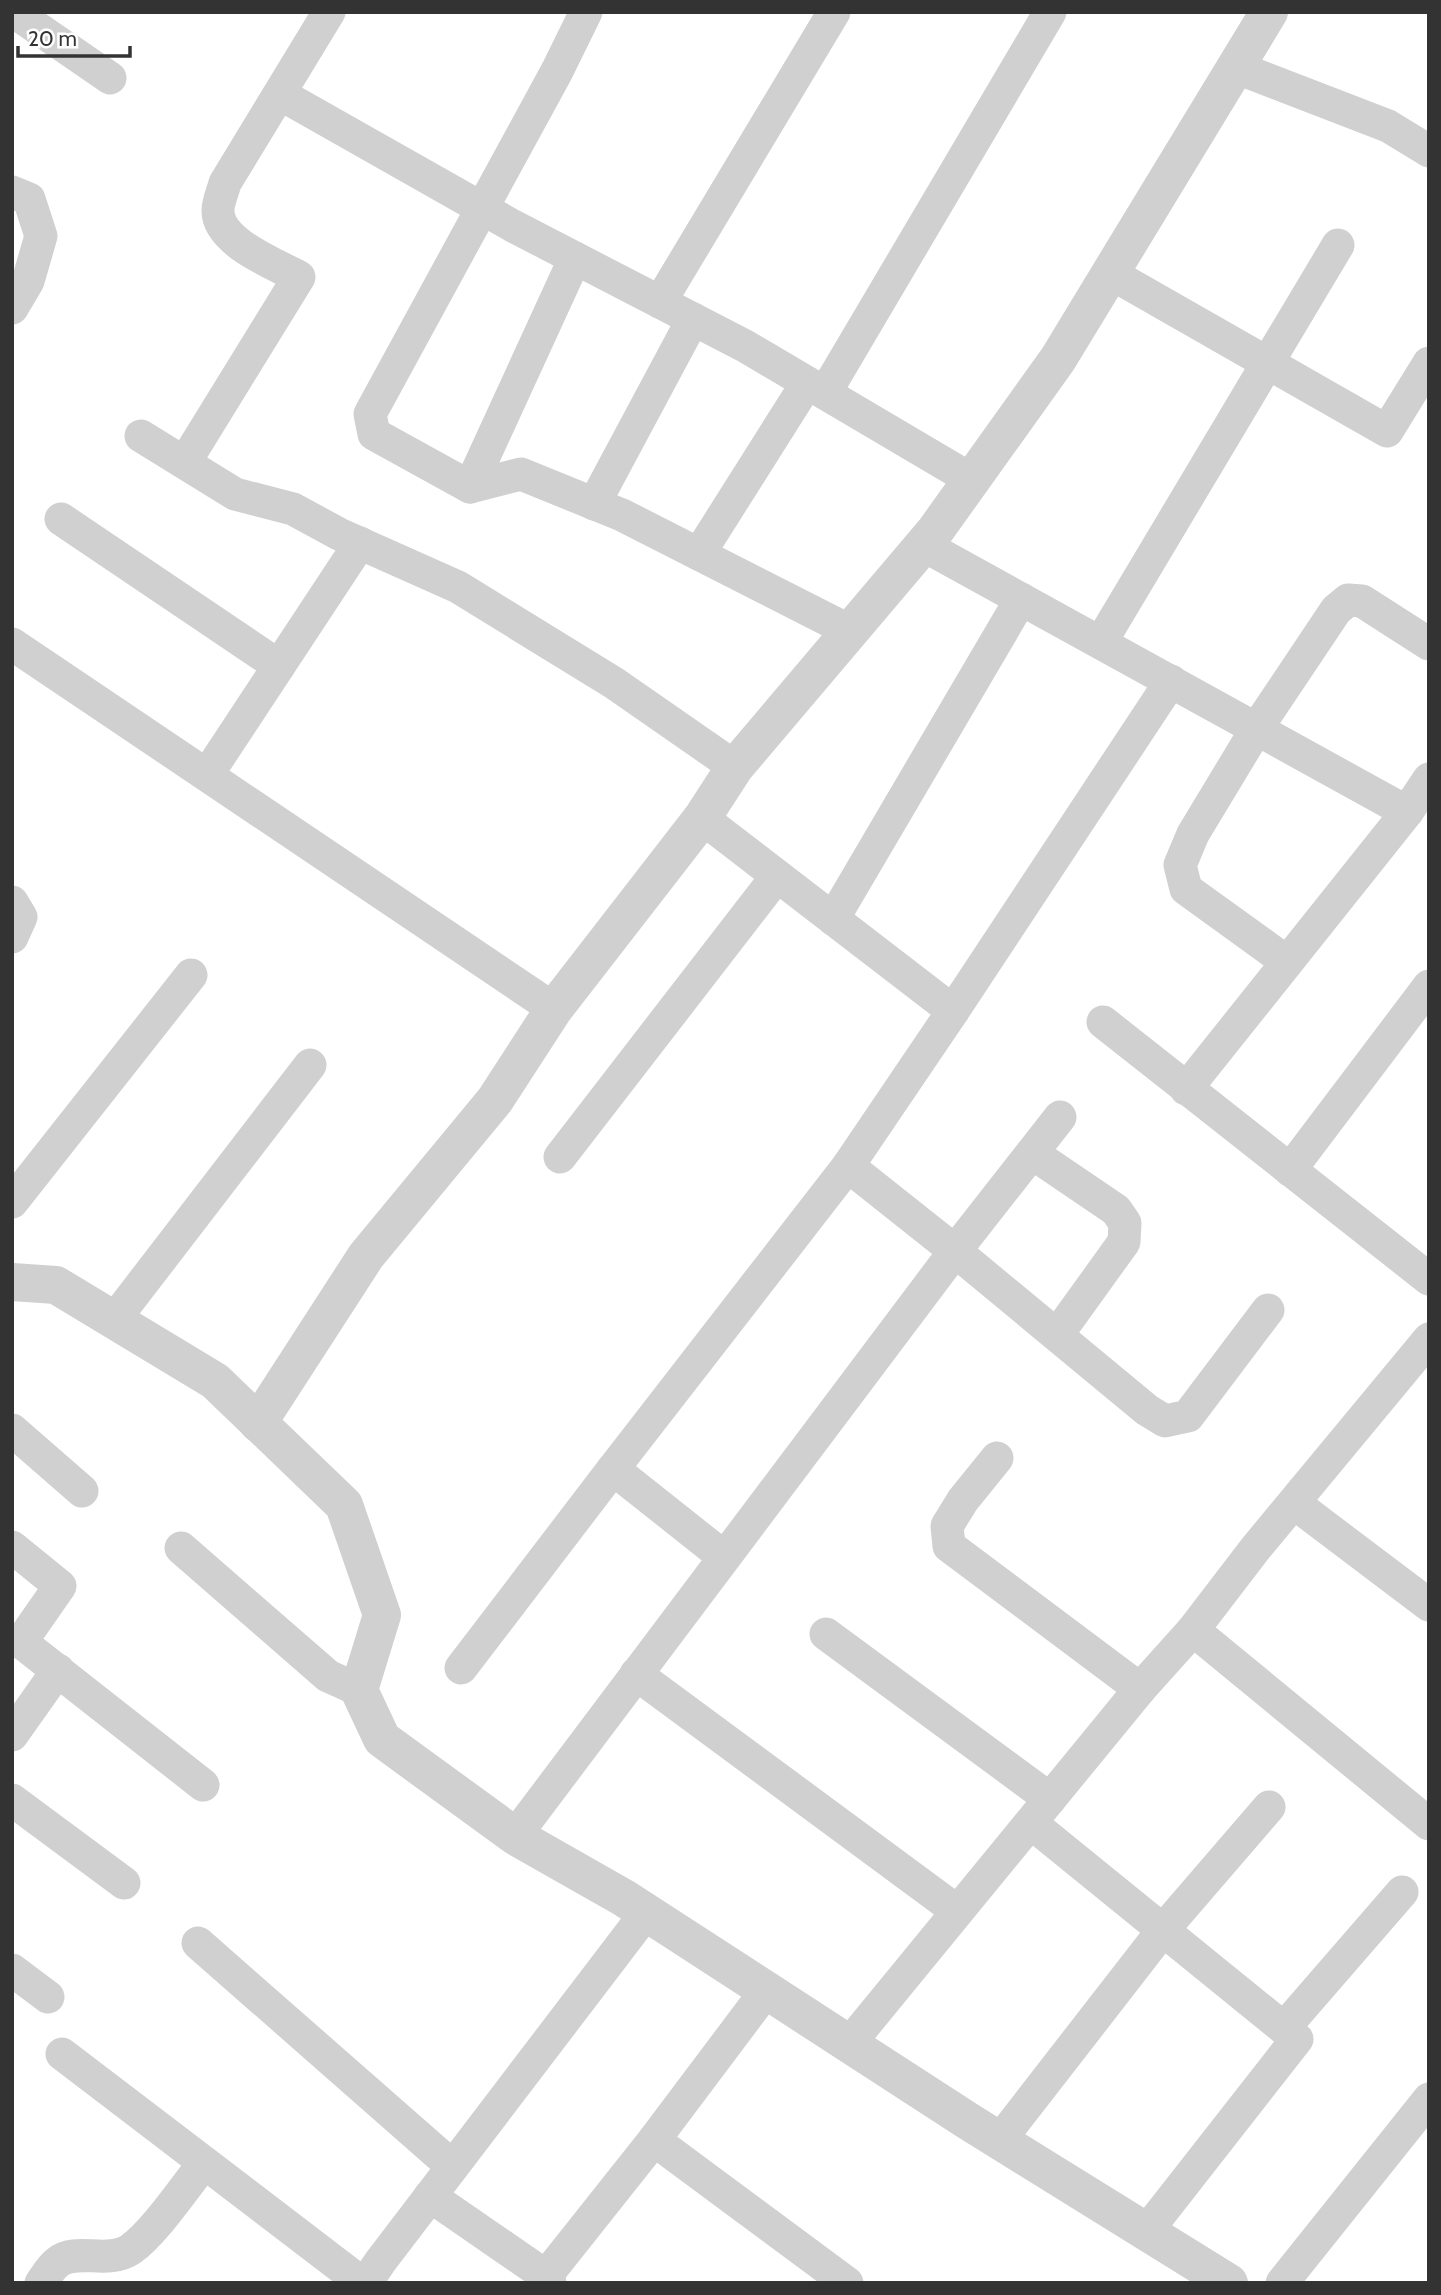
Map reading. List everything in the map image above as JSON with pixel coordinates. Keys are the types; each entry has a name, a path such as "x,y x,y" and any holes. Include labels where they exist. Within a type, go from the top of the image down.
{"street":[{"path":"14,12 110,78"},
{"path":"185,463 299,277 244,248 225,232 218,211 225,183 329,12"},
{"path":"586,12 370,414 374,434 470,487 521,474 622,515 850,631"},
{"path":"660,302 834,12"},
{"path":"699,554 816,388 1050,12"},
{"path":"258,1423 366,1256 495,1100 554,1009 702,818 735,767 923,545 972,480 1058,359 1269,12"},
{"path":"1235,67 1388,126 1429,151"},
{"path":"280,94 482,209 745,346 972,480"},
{"path":"12,192 29,200 41,236 28,281 12,308"},
{"path":"1101,642 1338,246"},
{"path":"470,487 575,258"},
{"path":"1110,273 1387,431 1429,363"},
{"path":"594,504 693,320"},
{"path":"141,436 235,494 293,509 360,543 458,587 614,683 735,767"},
{"path":"61,519 279,666"},
{"path":"206,775 360,543"},
{"path":"923,545 1407,812"},
{"path":"833,919 1021,599"},
{"path":"1287,962 1186,889 1180,865 1193,834 1257,729 1336,610 1348,600 1362,601 1429,644"},
{"path":"12,645 554,1009"},
{"path":"461,1668 848,1166 1171,681"},
{"path":"1186,1089 1407,812 1428,779"},
{"path":"702,818 953,1012"},
{"path":"560,1157 777,876"},
{"path":"12,902 21,917 12,937"},
{"path":"12,1202 191,975"},
{"path":"1290,1170 1429,986"},
{"path":"1103,1022 1429,1279"},
{"path":"114,1321 310,1065"},
{"path":"515,1836 955,1251 1060,1117"},
{"path":"1032,1153 1116,1210 1125,1223 1124,1241 1057,1335"},
{"path":"848,1166 1147,1410 1166,1421 1188,1416 1268,1310"},
{"path":"12,1282 56,1285 215,1381 344,1505 382,1615 359,1690"},
{"path":"849,2044 1140,1689 1193,1630 1255,1549 1429,1339"},
{"path":"12,1430 82,1491"},
{"path":"996,1458 963,1500 947,1526 949,1546 1140,1689"},
{"path":"613,1469 724,1557"},
{"path":"1294,1503 1429,1605"},
{"path":"12,1547 60,1586 21,1642 203,1786"},
{"path":"181,1548 328,1676 359,1690 382,1739 515,1836 646,1913 1229,2283"},
{"path":"1193,1630 1429,1824"},
{"path":"826,1634 1041,1811 1163,1930 1297,2039 1146,2232"},
{"path":"12,1735 58,1670"},
{"path":"636,1674 957,1912"},
{"path":"12,1800 124,1883"},
{"path":"1000,2140 1163,1930 1269,1807"},
{"path":"1284,2028 1402,1892"},
{"path":"62,2054 364,2283 646,1913"},
{"path":"198,1943 452,2166"},
{"path":"12,1970 48,1997"},
{"path":"430,2196 548,2279 766,1991"},
{"path":"1282,2283 1429,2099"},
{"path":"654,2140 847,2283"},
{"path":"41,2283 58,2261 70,2256 116,2257 130,2250 144,2238 204,2163"}]}
